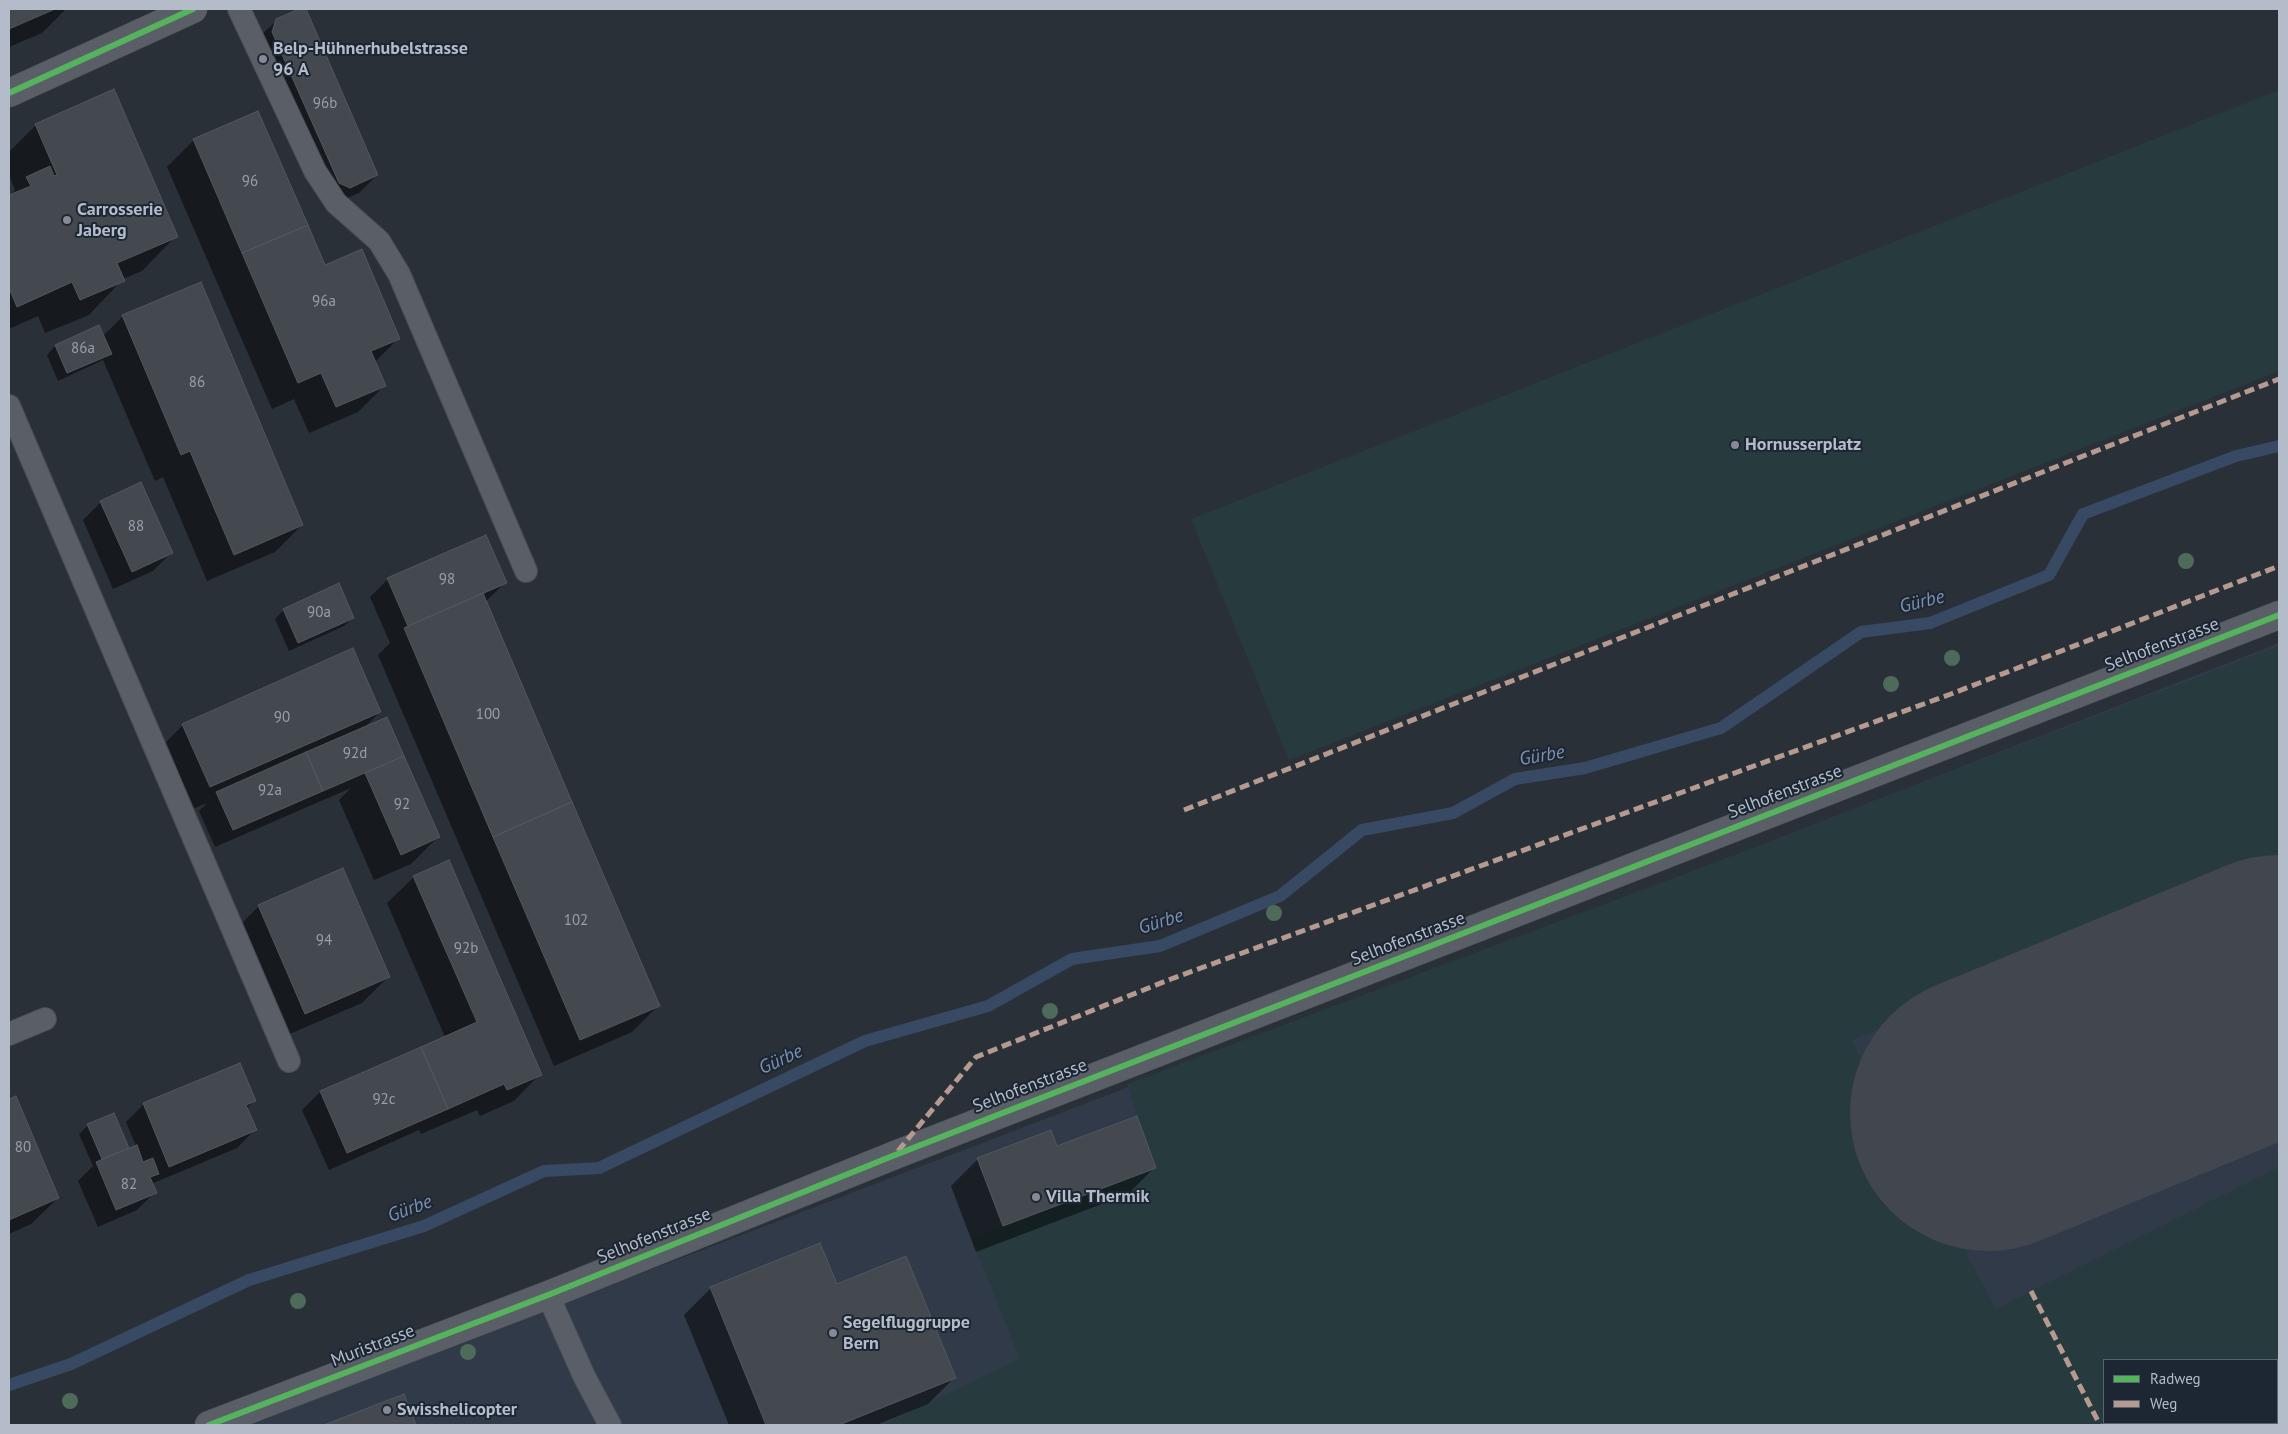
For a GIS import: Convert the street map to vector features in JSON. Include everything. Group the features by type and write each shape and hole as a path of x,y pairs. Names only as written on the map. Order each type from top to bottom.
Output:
{"street":[{"path":"9,93 193,9"},
{"name":"Selhofenstrasse","path":"548,1294 932,1141 2279,615"},
{"name":"Muristrasse","path":"209,1425 548,1294"}],"lane":[{"path":"240,9 315,171 336,203 379,241 399,274 526,571"},
{"path":"9,406 289,1060"},
{"path":"9,1034 45,1019"},
{"path":"548,1294 584,1376 610,1425"}],"shaded area":[{"path":"2279,643 2279,1425 245,1425 1761,845"}],"green space":[{"name":"Hornusserplatz","path":"2279,90 2279,371 1289,760 1191,519"},
{"path":"2279,646 2279,873 1851,1040 1996,1309 2279,1167 2279,1425 882,1425 1020,1359 972,1239 1156,1168 1127,1084 1761,845"}],"building":[{"path":"9,9 55,9 9,29"},
{"path":"299,9 306,9 378,175 350,188 339,183 272,32 276,19"},
{"path":"114,89 178,237 117,263 125,281 80,300 72,282 17,307 9,288 9,195 31,186 26,177 50,166 54,176 57,175 35,124"},
{"path":"258,111 308,225 242,253 193,139"},
{"path":"308,225 325,265 362,249 400,339 371,351 386,386 336,407 321,373 298,383 242,253"},
{"path":"201,282 303,525 234,555 190,451 181,455 122,315"},
{"path":"99,325 112,354 67,373 55,345"},
{"path":"141,482 173,553 132,572 100,501"},
{"path":"486,535 507,583 408,626 387,578"},
{"path":"339,583 354,618 298,643 283,609"},
{"path":"483,593 572,802 493,837 404,628"},
{"path":"353,648 381,712 210,787 182,724"},
{"path":"387,717 404,756 323,791 306,752"},
{"path":"306,752 323,791 233,830 216,792"},
{"path":"404,756 440,837 401,855 365,773"},
{"path":"572,802 660,1006 580,1040 493,837"},
{"path":"449,860 542,1075 507,1090 504,1084 448,1109 421,1047 477,1022 413,876"},
{"path":"343,868 390,977 305,1014 258,905"},
{"path":"421,1047 448,1109 347,1153 320,1091"},
{"path":"240,1063 256,1101 246,1105 257,1130 169,1167 143,1103"},
{"path":"16,1096 59,1198 9,1220 9,1099"},
{"path":"114,1113 129,1148 102,1159 87,1124"},
{"name":"Villa Thermik","path":"1137,1116 1156,1168 1003,1226 977,1158 1051,1130 1057,1146"},
{"path":"137,1145 143,1162 153,1158 159,1174 150,1177 157,1193 116,1210 96,1162"},
{"name":"Segelfluggruppe Bern","path":"820,1243 837,1284 906,1256 956,1378 839,1425 766,1425 710,1287"},
{"name":"Swisshelicopter","path":"404,1394 416,1425 324,1425"}],"waterway":[{"name":"Gürbe","path":"9,1385 71,1364 249,1280 424,1226 544,1171 599,1168 865,1041 988,1006 1072,959 1160,946 1280,896 1362,830 1453,813 1515,779 1585,768 1721,728 1861,632 1930,623 2049,575 2083,514 2236,456 2279,446"}],"runway":[{"path":"1988,1113 2279,993"}],"marked path":[{"path":"1184,810 2279,379"},
{"path":"898,1151 976,1057 1171,979 1951,694 2279,566"},
{"path":"2031,1291 2100,1425"}],"cycle path":[{"path":"9,93 193,9"},
{"path":"209,1425 548,1295 895,1155 2279,615"}],"place":[{"name":"Belp-Hühnerhubelstrasse 96 A","path":"263,59"},
{"name":"Carrosserie Jaberg","path":"67,220"},
{"name":"Hornusserplatz","path":"1735,445"},
{"name":"Villa Thermik","path":"1036,1197"},
{"name":"Segelfluggruppe Bern","path":"833,1333"},
{"name":"Swisshelicopter","path":"387,1410"}]}
